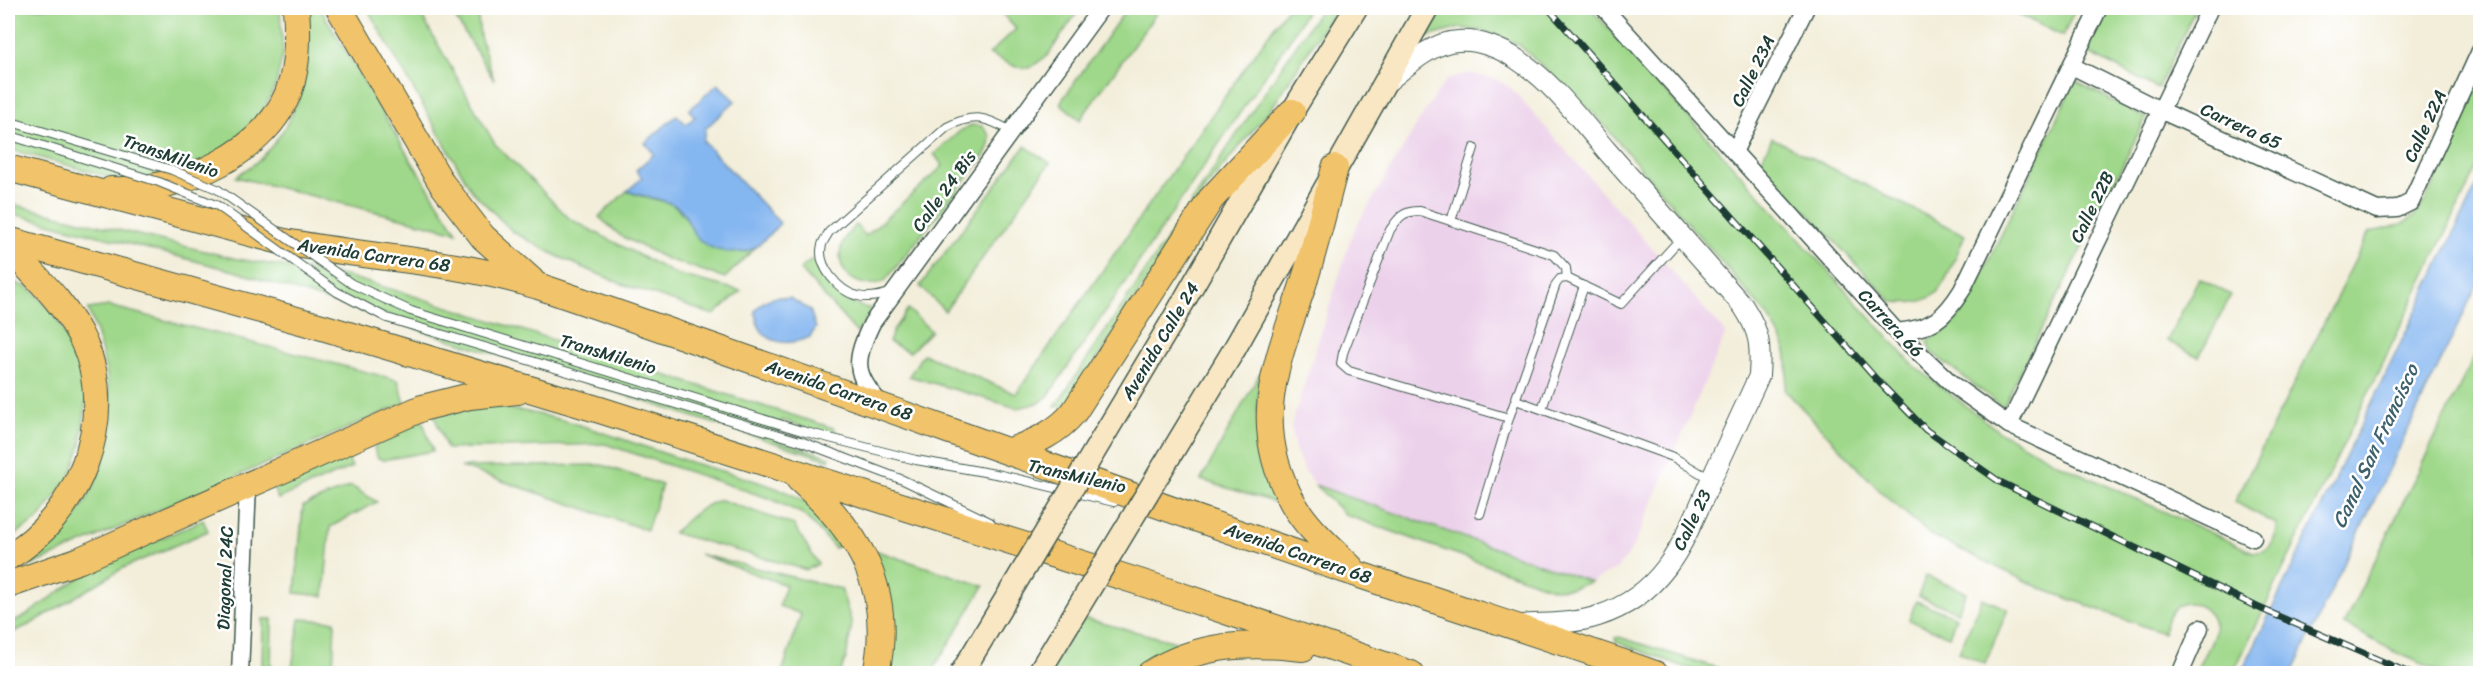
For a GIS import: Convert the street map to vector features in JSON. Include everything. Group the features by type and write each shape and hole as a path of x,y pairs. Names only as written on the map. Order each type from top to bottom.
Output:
{"main road":[{"path":"75,187 114,190 162,185 203,171 242,150 270,122 292,83 297,52 296,8"},
{"path":"339,8 442,184 461,212 483,237 538,286"},
{"name":"Avenida Calle 24","path":"961,674 1173,320 1292,112 1356,8"},
{"path":"1038,674 1235,348 1427,8"},
{"path":"1010,451 1052,432 1064,424 1074,412 1211,199 1292,112"},
{"path":"1335,168 1274,375 1268,421 1272,449 1280,476 1294,504 1322,539 1358,574"},
{"name":"Avenida Carrera 68","path":"14,170 280,242 447,264 502,275 538,286 882,405 1234,531 1655,674"},
{"path":"8,240 322,327 533,390 1213,607 1411,674"},
{"path":"8,247 70,317 84,341 92,363 95,395 91,445 75,487 45,527 8,557"},
{"path":"8,585 80,560 422,408 470,396 533,390"},
{"path":"789,471 825,501 843,522 868,566 876,587 881,618 882,650 876,674"},
{"path":"8,603 80,560"},
{"path":"1150,674 1189,654 1226,646 1278,645 1347,652"}],"street":[{"name":"Calle 24 Bis","path":"882,405 867,389 859,375 859,361 872,323 1101,8"},
{"name":"Carrera 66","path":"1604,8 1898,332 1953,385 2009,425 2253,538"},
{"name":"Calle 23A","path":"1734,152 1806,8"},
{"path":"1898,332 1914,330 1930,324 1950,309 1962,290 2098,8"},
{"name":"Calle 22B","path":"2009,425 2210,8"},
{"path":"1383,85 1429,51 1443,44 1458,41 1492,47 1518,59 1539,75 1569,107 1682,237"},
{"name":"Calle 22A","path":"2397,209 2411,202 2481,51"},
{"name":"Carrera 65","path":"2072,66 2160,110 2377,210 2397,209"},
{"name":"Calle 23","path":"1515,625 1560,623 1598,616 1626,604 1647,589 1663,573 1684,543 1759,376 1761,347 1755,324 1743,306 1682,237"},
{"name":"Diagonal 24C","path":"240,674 248,485"},
{"path":"2180,674 2200,628"}],"lane":[{"path":"896,291 869,298 857,296 835,282 821,255 822,244 829,232 947,127 972,117 996,123 1011,131"},
{"name":"TransMilenio","path":"8,121 155,165 218,189 352,284 411,311 802,431 916,460 1001,475 1123,504"},
{"name":"TransMilenio","path":"8,135 159,182 209,201 234,216 337,292 387,318 800,441 903,480 1001,526"},
{"path":"1451,221 1474,147"},
{"path":"1509,418 1348,371 1341,364 1343,352 1390,230 1400,215 1408,211 1420,211 1554,255 1566,268 1567,278"},
{"path":"1480,514 1509,418 1556,284 1560,279 1567,278 1621,304 1682,237"},
{"path":"1542,410 1584,286"},
{"path":"1516,400 1672,457 1712,480"},
{"name":"TransMilenio","path":"1134,507 1234,531"},
{"path":"1011,530 1213,607"}],"shaded area":[{"path":"1469,73 1495,79 1511,88 1726,333 1628,556 1617,568 1591,582 1315,485 1304,470 1295,449 1291,426 1353,232 1446,80"}],"green space":[{"path":"8,8 280,8 283,54 276,84 261,115 243,135 215,157 152,179 113,178 8,149"},
{"path":"305,8 320,8 412,162 457,232 236,177 259,160 276,141 296,106 306,68 308,49"},
{"path":"367,8 417,8 495,144 570,219 675,274 741,291 714,315 619,283 557,256 513,232 472,191"},
{"path":"449,8 477,8 480,36 494,80"},
{"path":"997,8 1080,8 1048,55 1030,68 1016,67 989,54 1016,29"},
{"path":"1127,8 1160,8 1080,120 1060,103"},
{"path":"1287,8 1308,8 1292,36 1048,396 1039,403 1017,408 909,376 923,354 1016,394"},
{"path":"1321,8 1336,8 1273,106 1206,187 1068,405 1055,407"},
{"path":"1444,8 1590,8 1914,366 2000,432 2055,462 2253,552 2269,548 2274,540 2276,524 2235,502 2369,232 2403,223 2421,208 2449,152 2480,79 2480,162 2233,673 2195,673 2214,635 2214,625 2204,608 2185,603 2176,607 2168,617 2163,633 2042,589 1931,535 1880,491 1785,390 1788,367 1786,350 1766,314 1595,115 1518,44 1487,32 1460,28 1427,37"},
{"path":"2005,8 2076,8 2063,36"},
{"path":"2109,8 2196,8 2158,89 2087,52"},
{"path":"2075,81 2146,118 2003,407 1931,352 1927,341 1951,326 1966,308"},
{"path":"971,125 982,126 990,136 989,146 983,158 885,281 872,284 860,283 851,278 844,270 840,260 841,249 846,237 856,225 866,236 943,166 934,154 960,131"},
{"path":"1772,138 1965,235 1947,276 1934,295 1908,303 1892,302 1760,163"},
{"path":"1025,146 1050,163 945,311 920,286"},
{"path":"627,191 674,205 687,220 694,233 742,252 756,247 725,278 667,259 621,236 599,217"},
{"path":"12,204 237,259 345,276 833,428 838,438 782,420 777,440 830,457 829,460 234,271 10,213"},
{"path":"813,259 830,285 844,298 862,307 873,309 857,333 800,269"},
{"path":"2199,278 2231,295 2199,357 2167,341"},
{"path":"8,280 29,288 54,313 70,345 87,391 81,445 70,476 39,519 8,539"},
{"path":"109,306 398,380 405,403 30,566 82,507 95,483 103,459 110,410 108,385 104,360 88,309"},
{"path":"908,309 931,331 910,352 889,342 894,329"},
{"path":"2480,345 2480,673 2444,673 2395,652 2344,624"},
{"path":"1260,373 1257,409 1260,440 1267,470 1280,504 1201,480"},
{"path":"480,406 534,413 561,420 769,486 810,505 844,542 835,548 803,514 771,499 605,444 447,449 434,415"},
{"path":"422,419 433,451 383,460 378,458 374,449 378,440"},
{"path":"346,453 352,467 278,499 272,485"},
{"path":"602,465 662,485 647,530 461,467"},
{"path":"1315,485 1591,582 1572,588 1554,589 1346,515"},
{"path":"351,486 377,502 330,527 324,596 295,593 303,506"},
{"path":"721,500 794,525 818,564 807,570 673,533 701,509"},
{"path":"203,520 208,531 123,568 31,624 8,634 8,624 25,616 93,568"},
{"path":"871,549 984,586 931,673 883,673"},
{"path":"699,554 841,589 852,624 846,658 840,673 782,673 801,614 779,606 786,585"},
{"path":"1926,576 1966,592 1958,612 1918,596"},
{"path":"1982,598 2008,609 1985,664 1959,652"},
{"path":"1916,601 1956,617 1949,636 1909,620"},
{"path":"1082,618 1184,644 1164,653 1133,673 1049,674"},
{"path":"263,619 272,619 271,673 262,673"},
{"path":"300,619 335,621 333,669 321,673 291,673"},
{"path":"1619,637 1733,673 1701,673 1616,642 1615,638"}],"water":[{"path":"718,84 735,101 706,128 703,141 780,223 757,246 741,252 723,251 706,244 694,233 682,211 672,204 627,191 642,178 636,170 654,154 645,143 677,115 686,124 695,117 689,110"},
{"name":"Canal San Francisco","path":"2480,179 2480,279 2292,673 2241,673"},
{"path":"780,297 790,298 810,310 816,328 810,337 782,342 767,336 761,330 755,311 766,301"}],"railway":[{"path":"1548,8 1876,379 1926,430 2000,482 2257,607 2411,674"}]}
